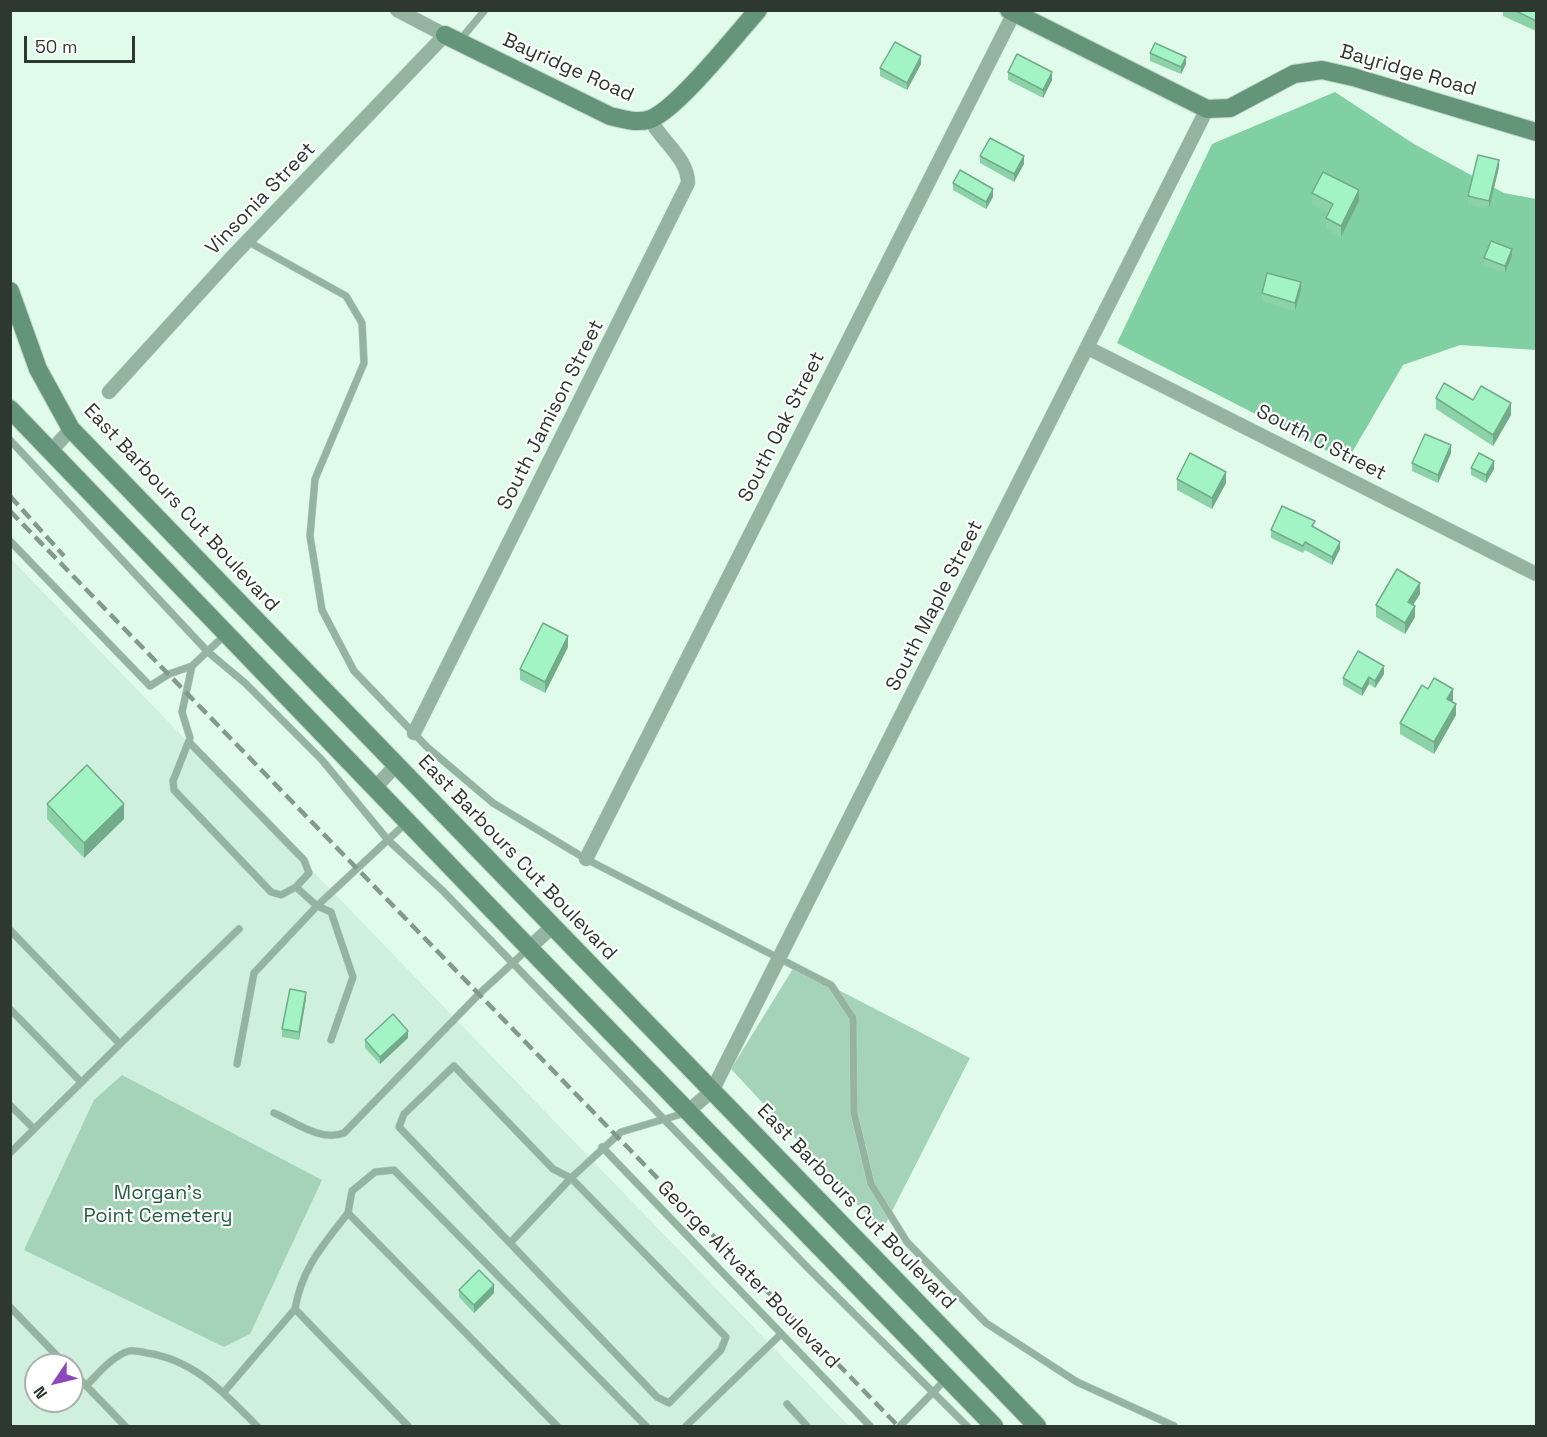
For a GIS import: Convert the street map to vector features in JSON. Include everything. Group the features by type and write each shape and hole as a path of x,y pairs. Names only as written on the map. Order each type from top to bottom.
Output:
{"street":[{"name":"Bayridge Road","path":"397,10 610,116 630,121 650,119 671,106 758,10"},
{"path":"1011,12 1207,109"},
{"name":"South Oak Street","path":"586,859 1011,12"},
{"name":"Vinsonia Street","path":"109,392 247,241 452,39"},
{"name":"Bayridge Road","path":"1207,109 1230,108 1294,74 1322,70 1353,76 1536,132"},
{"name":"South Maple Street","path":"687,1112 712,1091 1207,109"},
{"name":"South Jamison Street","path":"414,733 688,183 688,172 684,164 658,135 650,119"},
{"name":"East Barbours Cut Boulevard","path":"10,291 38,369 71,429 1037,1426"},
{"name":"South C Street","path":"1088,348 1536,574"},
{"path":"10,409 687,1112 994,1426"},
{"path":"51,451 71,429"},
{"path":"226,634 248,613"},
{"path":"375,788 396,765"},
{"path":"529,948 552,927"},
{"path":"850,1279 872,1257"},
{"path":"947,1378 969,1356"}],"lane":[{"path":"452,39 486,10"},
{"path":"247,241 346,297 362,323 364,363 315,479 310,536 322,610 354,671 427,747 493,803 586,859 831,985 853,1018 854,1113 871,1184 907,1242 986,1323 1077,1382 1174,1426"},
{"path":"10,440 208,652 245,683 322,760 388,840 443,891 663,1119 967,1426"},
{"path":"10,542 150,686 169,674 192,666 226,634"},
{"path":"189,742 304,860 309,873 296,887 281,895 271,892 174,790 173,781 190,738 182,712 192,666"},
{"path":"237,1064 254,973 317,906 407,821"},
{"path":"296,887 317,906 331,912 353,976 331,1040"},
{"path":"10,1152 239,929"},
{"path":"10,930 120,1044"},
{"path":"274,1113 325,1136 344,1133 529,948"},
{"path":"10,1009 81,1082"},
{"path":"454,1066 553,1169 571,1178 726,1337 721,1350 669,1403 657,1397 399,1127 404,1114 454,1066"},
{"path":"10,1105 34,1129"},
{"path":"510,1243 602,1147 621,1132 687,1112"},
{"name":"George Altvater Boulevard","path":"602,1147 870,1426"},
{"path":"224,1392 295,1309 299,1285 317,1251 348,1213 352,1191 375,1172 394,1170 646,1426"},
{"path":"348,1213 557,1426"},
{"path":"10,1307 54,1353"},
{"path":"295,1309 408,1426"},
{"path":"686,1426 782,1334"},
{"path":"125,1426 86,1386 114,1359 130,1350 156,1354 190,1368 224,1392 256,1426"},
{"path":"900,1426 947,1378"},
{"path":"787,1404 807,1426"}],"shaded area":[{"path":"11,559 849,1426 11,1426"}],"green space":[{"path":"1335,92 1414,144 1504,193 1536,199 1536,350 1460,345 1403,365 1347,461 1117,343 1212,144"},
{"path":"794,967 970,1058 882,1231 731,1069"},
{"name":"Morgan's Point Cemetery","path":"122,1075 322,1180 250,1334 224,1347 24,1250 94,1100"}],"building":[{"path":"1514,10 1536,10 1536,21"},
{"path":"895,42 921,56 907,83 880,68"},
{"path":"1155,43 1186,57 1181,67 1150,53"},
{"path":"1017,54 1052,72 1043,90 1008,72"},
{"path":"990,138 1024,156 1014,174 980,156"},
{"path":"1478,155 1499,160 1489,201 1468,196"},
{"path":"960,170 993,189 986,202 953,183"},
{"path":"1323,172 1359,190 1341,226 1326,218 1333,204 1312,193"},
{"path":"1491,241 1512,249 1505,266 1484,258"},
{"path":"1267,273 1301,282 1295,303 1262,293"},
{"path":"1444,383 1473,400 1481,386 1511,403 1493,435 1436,398"},
{"path":"1425,434 1451,445 1438,475 1412,463"},
{"path":"1190,453 1226,472 1212,498 1177,479"},
{"path":"1479,453 1494,461 1486,475 1471,468"},
{"path":"1282,506 1315,521 1312,526 1340,542 1332,557 1305,542 1303,546 1271,530"},
{"path":"1397,569 1420,583 1408,602 1415,606 1405,623 1376,605"},
{"path":"543,623 568,636 545,682 520,669"},
{"path":"1358,651 1384,666 1375,681 1369,677 1362,689 1343,678"},
{"path":"1434,678 1453,689 1447,699 1456,704 1434,742 1400,723 1422,685 1428,689"},
{"path":"87,765 124,804 84,843 47,804"},
{"path":"290,989 306,992 299,1032 282,1029"},
{"path":"393,1014 408,1031 380,1057 365,1040"},
{"path":"479,1270 494,1285 474,1305 459,1290"}],"railway":[{"path":"10,496 64,556"},
{"path":"10,511 898,1426"}]}
